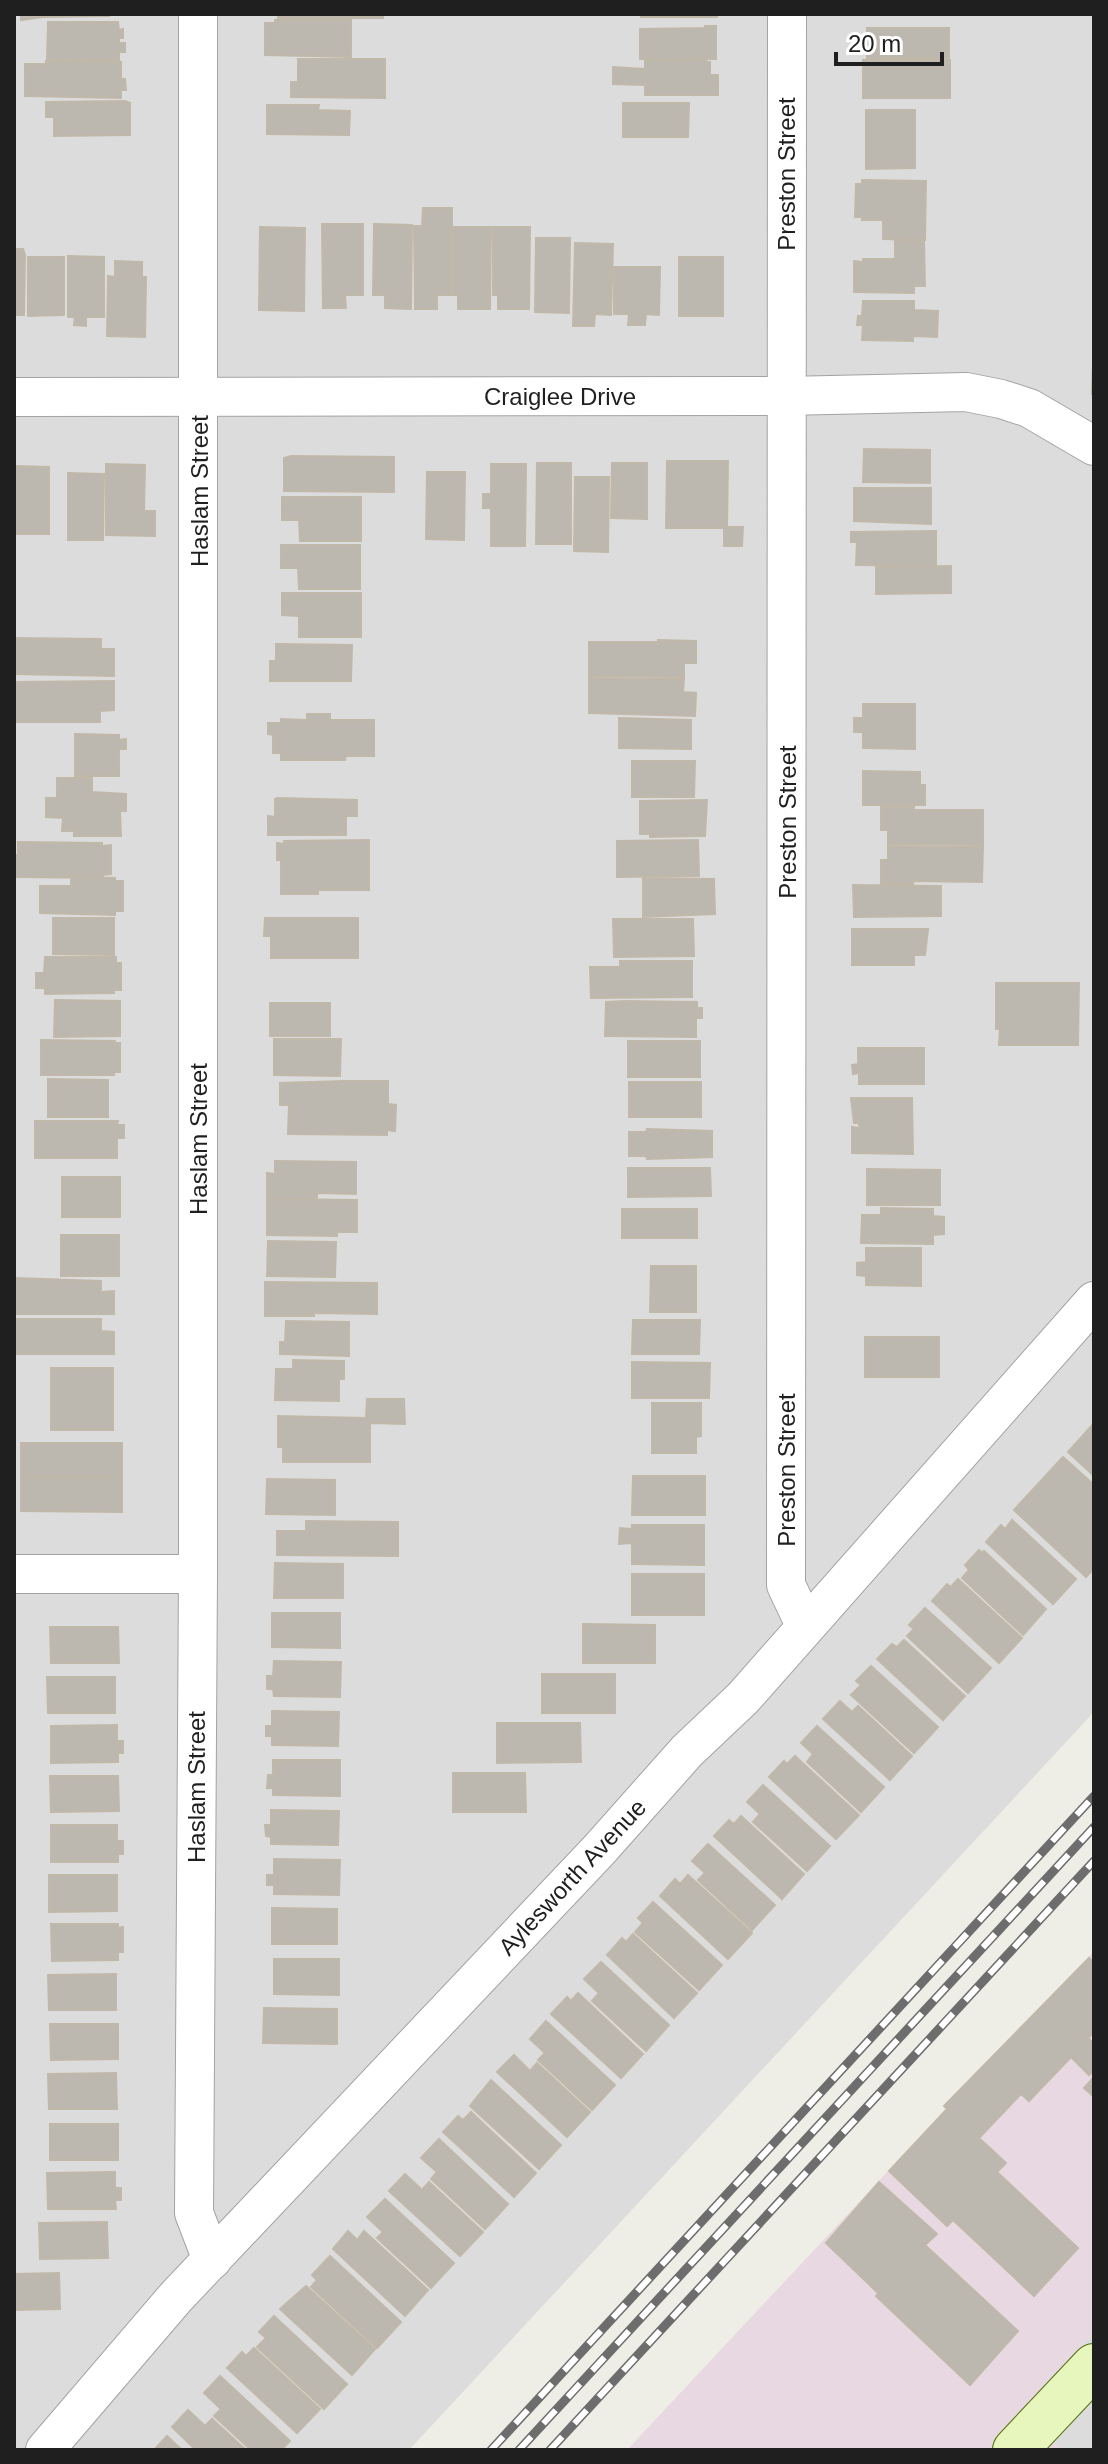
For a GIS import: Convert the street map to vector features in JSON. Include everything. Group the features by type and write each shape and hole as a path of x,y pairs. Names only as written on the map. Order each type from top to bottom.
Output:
{"street":[{"name":"Haslam Street","path":"198,14 198,1574 194,2213 212,2260"},
{"name":"Preston Street","path":"787,14 786,1585 805,1625"},
{"name":"Craiglee Drive","path":"14,397 785,396 966,392 1029,408 1094,446"},
{"name":"Aylesworth Avenue","path":"45,2450 167,2307 599,1850 687,1751 743,1698 1094,1301"},
{"path":"14,1574 198,1574"},
{"path":"1015,2450 1094,2366"}],"shaded area":[{"path":"14,14 1094,14 1094,1712 409,2450 14,2450"},
{"path":"1094,1951 1094,2333 1031,2400 1060,2450 627,2450"},
{"path":"1094,2333 1094,2450 1060,2450 1031,2400"}],"building":[{"path":"21,14 109,14 109,16 21,20"},
{"path":"278,14 383,14 383,18 278,18"},
{"path":"641,14 717,14 717,17 641,17"},
{"path":"275,20 351,20 351,57 265,55 265,23 275,23"},
{"path":"48,22 118,22 119,30 123,29 123,38 119,38 119,43 125,43 125,52 119,52 119,60 47,60"},
{"path":"716,26 716,59 640,59 640,29"},
{"path":"867,28 949,28 949,58 867,58"},
{"path":"298,59 385,59 385,98 291,97 291,82 298,82"},
{"path":"707,59 710,75 718,75 718,95 645,95 645,85 613,84 613,67 645,69 645,60"},
{"path":"863,60 950,60 950,98 863,98"},
{"path":"46,61 121,62 121,79 125,79 126,90 121,90 121,98 25,96 25,64 46,64"},
{"path":"46,102 130,103 130,135 54,136 54,117 46,117"},
{"path":"623,103 689,103 688,137 623,137"},
{"path":"267,105 319,105 318,110 350,111 349,135 267,134"},
{"path":"866,110 915,110 915,168 866,169"},
{"path":"862,180 926,181 925,240 883,239 883,220 855,217 856,184 862,184"},
{"path":"423,208 452,208 452,295 437,295 437,309 415,309 414,226 422,226"},
{"path":"322,224 363,224 363,295 345,295 346,308 323,308"},
{"path":"374,224 412,225 411,309 385,308 385,295 373,295"},
{"path":"260,227 305,228 304,311 259,310"},
{"path":"454,227 491,227 490,309 458,309 458,295 453,295"},
{"path":"493,227 530,227 529,309 498,309 498,295 493,295"},
{"path":"536,238 570,238 569,313 535,312"},
{"path":"895,240 924,241 925,286 914,286 914,293 854,292 854,261 895,259"},
{"path":"575,243 613,244 611,315 595,314 594,326 573,326"},
{"path":"14,249 23,249 25,255 24,315 14,315"},
{"path":"68,256 104,257 104,317 86,317 86,326 74,325 75,317 68,317"},
{"path":"28,257 64,257 64,315 28,316"},
{"path":"679,257 723,257 723,316 679,316"},
{"path":"115,261 142,262 142,277 146,277 145,337 107,336 108,276 115,277"},
{"path":"614,267 660,267 659,315 646,314 645,325 628,325 629,314 614,314"},
{"path":"863,301 914,301 914,310 938,311 937,337 913,336 913,341 862,340 863,325 857,325 858,316 862,316"},
{"path":"1094,335 1094,394 1092,394"},
{"path":"864,449 930,450 930,483 863,482"},
{"path":"394,457 394,492 284,491 284,458"},
{"path":"667,461 728,461 727,527 743,527 742,546 724,546 724,528 666,528"},
{"path":"537,463 571,463 571,544 536,544"},
{"path":"612,463 647,463 647,519 611,518"},
{"path":"106,464 145,465 144,511 155,511 155,536 106,535"},
{"path":"491,464 526,464 525,546 491,546 491,508 483,508 483,494 491,494"},
{"path":"14,466 49,467 49,534 14,534"},
{"path":"427,472 465,472 464,540 426,539"},
{"path":"68,473 104,474 103,540 68,540"},
{"path":"575,477 609,477 608,552 574,551"},
{"path":"854,488 931,488 931,524 854,521"},
{"path":"282,497 361,497 361,541 300,541 299,520 282,520"},
{"path":"936,531 936,566 856,565 857,542 851,542 851,532"},
{"path":"281,545 360,545 360,589 299,589 298,568 281,568"},
{"path":"951,566 951,593 876,594 876,567"},
{"path":"282,593 361,593 361,637 299,637 299,616 282,615"},
{"path":"14,638 101,639 101,649 114,649 114,676 14,674"},
{"path":"696,641 696,663 684,663 684,677 589,676 589,642"},
{"path":"276,644 352,645 351,681 270,681 270,661 276,661"},
{"path":"589,678 684,679 683,692 696,693 695,716 589,713"},
{"path":"114,681 114,710 100,711 100,722 14,722 14,682"},
{"path":"863,704 915,704 915,749 863,748 863,732 854,732 854,718 863,718"},
{"path":"307,714 330,714 330,720 374,720 374,756 346,756 345,760 281,760 281,753 273,753 273,735 268,734 268,723 281,723 281,719 307,720"},
{"path":"619,718 691,720 691,749 619,748"},
{"path":"75,734 119,735 119,740 126,739 126,749 119,749 119,776 75,776"},
{"path":"632,761 695,761 694,797 632,797"},
{"path":"863,771 920,772 920,785 925,785 925,805 863,805"},
{"path":"57,778 92,778 92,792 126,794 126,811 120,811 121,836 74,836 74,831 62,831 63,818 46,817 46,798 57,798"},
{"path":"277,798 357,800 357,816 346,816 346,835 268,835 268,816 275,817"},
{"path":"707,800 705,836 650,837 650,834 640,834 640,801"},
{"path":"881,807 983,810 983,845 888,844 888,830 881,830"},
{"path":"369,840 369,890 281,894 281,860 277,860 277,843"},
{"path":"698,840 699,876 617,877 617,841"},
{"path":"18,842 111,845 111,874 103,875 103,878 17,877 14,875 14,855 18,855"},
{"path":"888,846 983,847 982,882 881,884 881,860 888,860"},
{"path":"71,877 123,881 123,911 115,911 115,915 40,913 40,886 71,886"},
{"path":"643,878 714,879 715,914 643,917"},
{"path":"853,885 941,886 941,916 854,917"},
{"path":"53,918 114,918 114,955 53,954"},
{"path":"265,918 358,918 358,958 271,958 271,936 264,936"},
{"path":"613,919 693,919 694,956 614,957"},
{"path":"852,929 928,929 925,955 914,955 914,965 852,965"},
{"path":"45,957 116,957 116,963 121,963 121,990 114,990 114,993 45,994 45,988 36,988 36,973 44,973"},
{"path":"620,961 692,961 692,997 591,998 590,967 620,967"},
{"path":"996,983 1079,983 1078,1045 999,1045"},
{"path":"55,1000 120,1001 120,1036 54,1037"},
{"path":"606,1002 697,1002 697,1008 702,1008 702,1018 696,1018 696,1037 605,1036"},
{"path":"270,1003 330,1003 330,1036 270,1036"},
{"path":"274,1039 341,1039 340,1076 274,1075"},
{"path":"41,1040 120,1043 120,1072 114,1072 114,1075 41,1075"},
{"path":"628,1041 700,1041 700,1077 628,1077"},
{"path":"858,1048 924,1048 924,1084 859,1084 859,1073 853,1074 852,1065 858,1064"},
{"path":"48,1079 108,1080 108,1117 48,1117"},
{"path":"388,1081 388,1104 396,1105 395,1131 387,1130 387,1135 288,1134 289,1105 280,1105 280,1083"},
{"path":"629,1082 701,1082 701,1117 629,1117"},
{"path":"851,1098 912,1098 913,1154 852,1153 852,1127 859,1128 859,1123 854,1123"},
{"path":"35,1121 118,1121 117,1125 124,1125 124,1138 117,1138 117,1158 35,1158"},
{"path":"647,1129 712,1131 712,1157 647,1159 646,1156 629,1156 629,1132 646,1132"},
{"path":"275,1161 356,1162 356,1194 317,1193 317,1199 267,1199 267,1173 275,1174"},
{"path":"628,1168 710,1168 711,1196 628,1197"},
{"path":"867,1169 940,1170 940,1205 867,1205"},
{"path":"62,1177 120,1177 120,1217 62,1217"},
{"path":"267,1199 357,1200 357,1232 337,1232 337,1236 267,1235"},
{"path":"881,1208 933,1209 933,1216 944,1217 944,1234 933,1235 933,1244 861,1243 862,1215 881,1215"},
{"path":"622,1209 697,1209 697,1238 622,1238"},
{"path":"61,1235 119,1235 119,1276 61,1276"},
{"path":"268,1241 336,1242 335,1277 267,1276"},
{"path":"866,1248 921,1248 921,1286 866,1285 866,1276 857,1275 857,1263 866,1262"},
{"path":"651,1266 696,1266 696,1312 650,1312"},
{"path":"14,1278 101,1281 101,1292 114,1291 114,1314 14,1314"},
{"path":"265,1282 377,1283 377,1314 265,1316"},
{"path":"14,1319 101,1319 101,1331 114,1332 114,1354 14,1354"},
{"path":"633,1320 700,1320 699,1354 632,1354"},
{"path":"286,1321 349,1322 349,1356 280,1354 280,1342 285,1342"},
{"path":"865,1337 939,1337 939,1377 865,1377"},
{"path":"293,1360 344,1361 344,1379 339,1379 339,1401 275,1400 276,1369 293,1369"},
{"path":"632,1362 710,1363 709,1398 632,1398"},
{"path":"51,1368 113,1368 113,1430 51,1430"},
{"path":"367,1399 404,1399 405,1424 370,1423 370,1462 283,1462 283,1447 278,1447 278,1416 366,1418"},
{"path":"652,1403 701,1403 701,1436 696,1437 696,1453 652,1453"},
{"path":"1094,1423 1094,1476 1068,1452"},
{"path":"21,1443 122,1443 122,1477 21,1477"},
{"path":"1063,1457 1094,1485 1094,1568 1086,1577 1014,1510"},
{"path":"633,1476 705,1476 705,1515 632,1515"},
{"path":"21,1477 122,1477 122,1512 21,1511"},
{"path":"267,1479 335,1480 335,1515 266,1514"},
{"path":"1012,1520 1076,1579 1053,1604 986,1542 1001,1525 1005,1529"},
{"path":"306,1521 398,1522 398,1556 277,1555 277,1531 306,1531"},
{"path":"632,1525 704,1525 704,1565 632,1564 632,1543 619,1544 620,1528 632,1529"},
{"path":"979,1550 984,1551 1046,1609 1023,1635 962,1578 969,1570 965,1565"},
{"path":"275,1563 343,1564 343,1598 274,1598"},
{"path":"632,1574 704,1574 704,1615 632,1615"},
{"path":"958,1579 1022,1638 999,1663 932,1601 947,1584 951,1587"},
{"path":"925,1608 991,1668 968,1693 907,1636 914,1629 909,1625"},
{"path":"272,1613 340,1613 340,1648 272,1647"},
{"path":"583,1624 655,1625 655,1663 583,1663"},
{"path":"50,1627 118,1627 119,1663 51,1663"},
{"path":"904,1640 965,1696 943,1720 877,1659 892,1644 897,1647"},
{"path":"274,1661 341,1662 340,1697 274,1696 273,1689 267,1689 267,1676 273,1676"},
{"path":"871,1666 938,1727 914,1753 851,1695 861,1685 856,1681"},
{"path":"542,1674 615,1674 615,1713 542,1713"},
{"path":"47,1677 115,1677 115,1713 48,1713"},
{"path":"840,1701 852,1712 858,1706 912,1756 890,1780 823,1719"},
{"path":"272,1711 339,1712 338,1746 272,1745 272,1736 266,1736 266,1726 272,1726"},
{"path":"497,1723 580,1723 581,1762 497,1763"},
{"path":"117,1725 117,1741 123,1741 123,1753 118,1753 118,1762 51,1763 51,1726"},
{"path":"817,1726 884,1787 861,1812 807,1762 813,1754 801,1743"},
{"path":"795,1756 859,1815 836,1839 769,1777 784,1761 787,1764"},
{"path":"273,1760 340,1760 340,1796 273,1795 273,1788 267,1788 268,1775 273,1775"},
{"path":"453,1773 525,1773 526,1812 453,1812"},
{"path":"50,1776 118,1776 119,1811 51,1812"},
{"path":"763,1785 830,1846 807,1871 753,1822 760,1814 747,1802"},
{"path":"271,1810 339,1811 338,1845 271,1844 265,1825 271,1825"},
{"path":"741,1816 804,1874 782,1899 714,1836 729,1820 734,1824"},
{"path":"51,1825 117,1825 117,1841 123,1841 123,1854 118,1854 118,1862 51,1862"},
{"path":"708,1844 775,1905 752,1930 698,1880 705,1873 692,1861"},
{"path":"274,1859 340,1860 339,1895 274,1894 274,1885 267,1885 267,1875 274,1875"},
{"path":"49,1875 117,1875 117,1911 49,1912"},
{"path":"688,1875 752,1933 728,1959 660,1896 675,1879 680,1884"},
{"path":"653,1902 722,1965 699,1990 635,1932 643,1923 638,1918"},
{"path":"272,1908 337,1909 337,1944 272,1944"},
{"path":"51,1924 118,1924 118,1928 123,1927 123,1952 118,1952 118,1960 52,1961"},
{"path":"633,1934 697,1993 674,2018 607,1955 622,1938 626,1942"},
{"path":"1089,1958 1094,1963 1094,2032 1088,2038 1094,2044 1094,2070 1089,2075 1071,2057 1029,2101 1021,2094 979,2138 1006,2163 997,2172 1078,2248 1034,2296 953,2220 947,2226 889,2171 947,2109 944,2106"},
{"path":"274,1959 339,1959 339,1995 274,1994"},
{"path":"601,1962 669,2025 646,2051 592,2001 599,1993 584,1979"},
{"path":"116,1974 116,2010 49,2010 48,1975"},
{"path":"578,1993 643,2054 621,2078 551,2014 567,1997 571,2001"},
{"path":"264,2008 337,2009 337,2044 263,2043"},
{"path":"546,2021 615,2085 592,2110 538,2060 545,2053 530,2039"},
{"path":"50,2024 118,2024 118,2059 51,2060"},
{"path":"514,2055 530,2071 537,2063 590,2112 567,2137 497,2072"},
{"path":"116,2073 117,2109 49,2109 48,2074"},
{"path":"1094,2077 1094,2097 1084,2088"},
{"path":"491,2080 561,2145 539,2169 470,2106"},
{"path":"471,2112 536,2173 514,2197 443,2132 458,2116 463,2120"},
{"path":"50,2124 118,2124 118,2160 50,2160"},
{"path":"439,2139 508,2204 485,2229 431,2179 437,2172 421,2158"},
{"path":"115,2172 115,2188 121,2188 121,2200 115,2200 116,2209 48,2209 47,2173"},
{"path":"405,2174 422,2190 429,2182 483,2232 460,2256 389,2191"},
{"path":"879,2182 937,2234 925,2245 1018,2331 970,2385 876,2296 878,2293 826,2243"},
{"path":"385,2199 454,2263 431,2288 377,2238 383,2232 367,2217"},
{"path":"107,2222 108,2258 40,2259 39,2223"},
{"path":"348,2231 357,2240 364,2231 428,2290 405,2316 333,2249"},
{"path":"330,2256 401,2322 377,2348 311,2287 317,2280 312,2275"},
{"path":"59,2273 60,2309 14,2310 14,2274"},
{"path":"306,2286 375,2349 352,2375 280,2309"},
{"path":"274,2316 347,2384 324,2409 257,2347 266,2338 259,2332"},
{"path":"254,2348 320,2409 297,2433 227,2368 242,2352 246,2356"},
{"path":"220,2376 290,2441 281,2450 251,2450 214,2416 221,2409 204,2393"},
{"path":"188,2410 205,2426 212,2419 246,2450 196,2450 172,2427"},
{"path":"167,2436 182,2450 154,2450"}],"railway":[{"path":"491,2450 1094,1796"},
{"path":"519,2450 1094,1827"},
{"path":"550,2450 1094,1861"}]}
